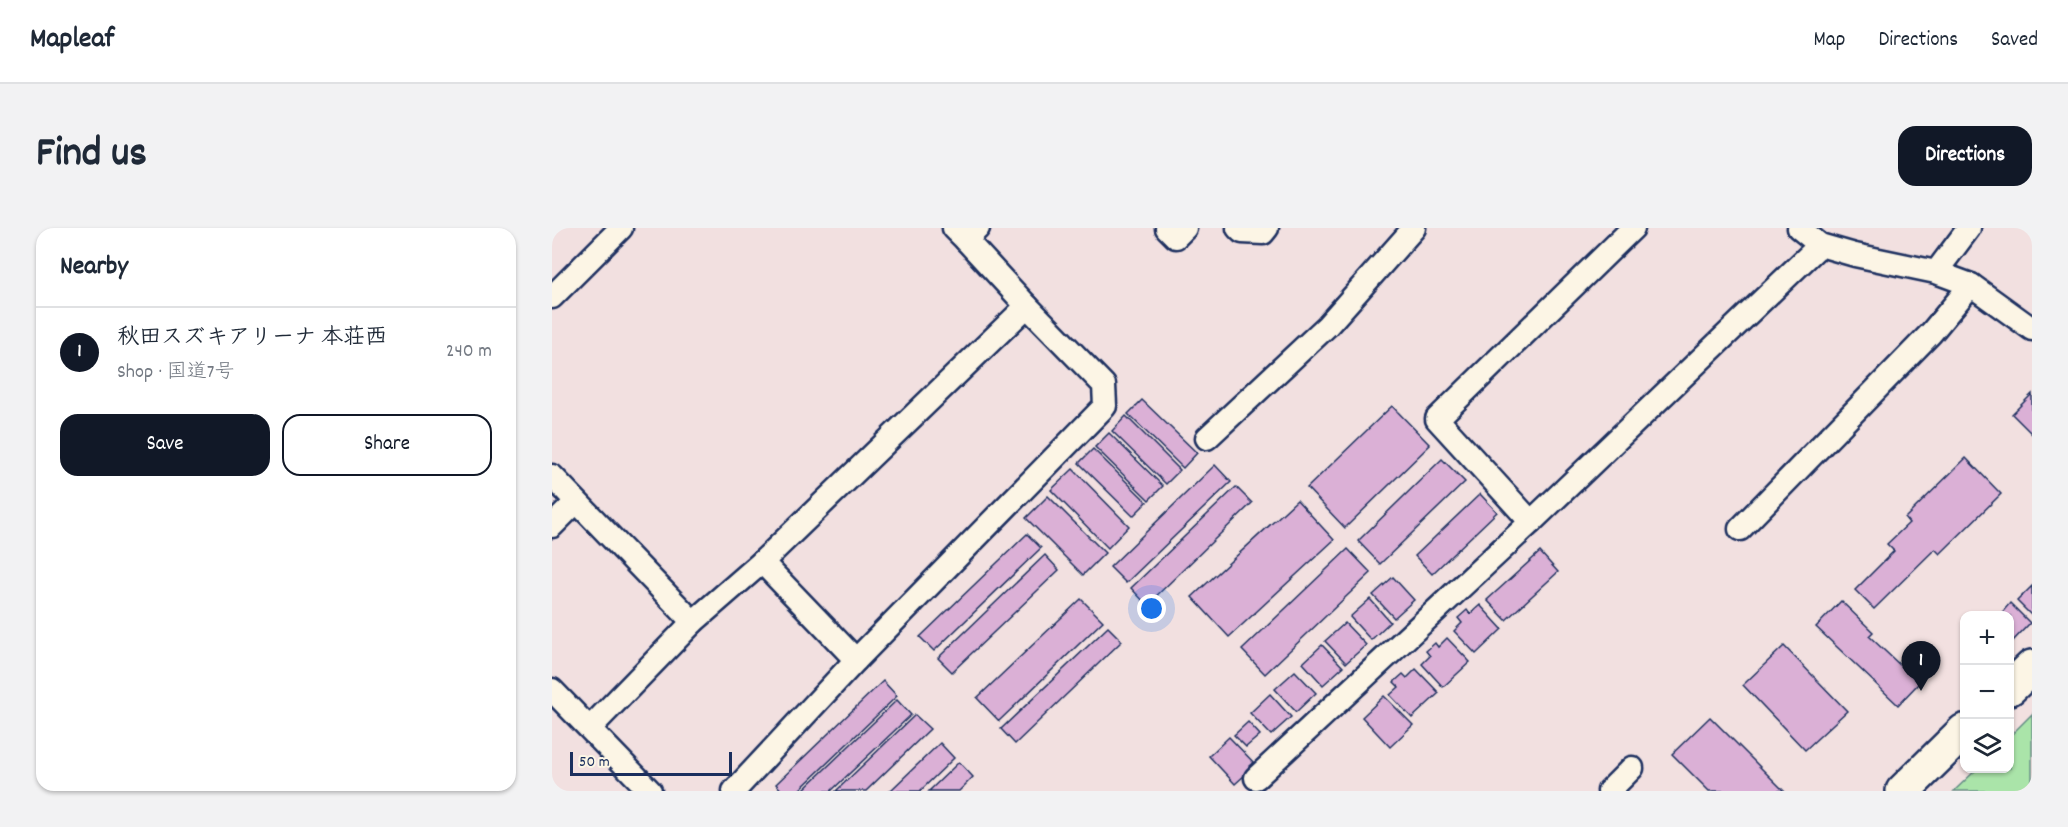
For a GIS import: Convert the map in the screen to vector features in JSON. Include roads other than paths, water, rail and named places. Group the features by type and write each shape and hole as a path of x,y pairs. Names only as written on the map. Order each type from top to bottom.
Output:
{"highway":[{"path":"2014,684 2032,667"},
{"path":"1903,791 1960,736"}],"street":[{"path":"552,297 621,228"},
{"path":"1167,228 1176,237 1185,228"},
{"path":"1238,228 1242,232 1263,233 1268,228"},
{"path":"1207,438 1327,326 1414,228"},
{"path":"1532,522 1437,419 1633,228"},
{"path":"1799,228 1820,244 1855,255 1936,272 1971,285 2032,329"},
{"path":"1936,272 1969,228"},
{"path":"734,791 856,660 1105,406 1104,385 1027,306 966,232"},
{"path":"1256,778 1532,522 1820,244"},
{"path":"1740,529 1931,333 1971,285"},
{"path":"590,728 693,622 762,562 1027,306"},
{"path":"552,476 693,622"},
{"path":"552,526 576,502"},
{"path":"762,562 856,660"},
{"path":"552,690 650,791"},
{"path":"1609,791 1632,768"}],"place":[{"name":"秋田スズキアリーナ 本荘西","path":"1921,691"}]}
